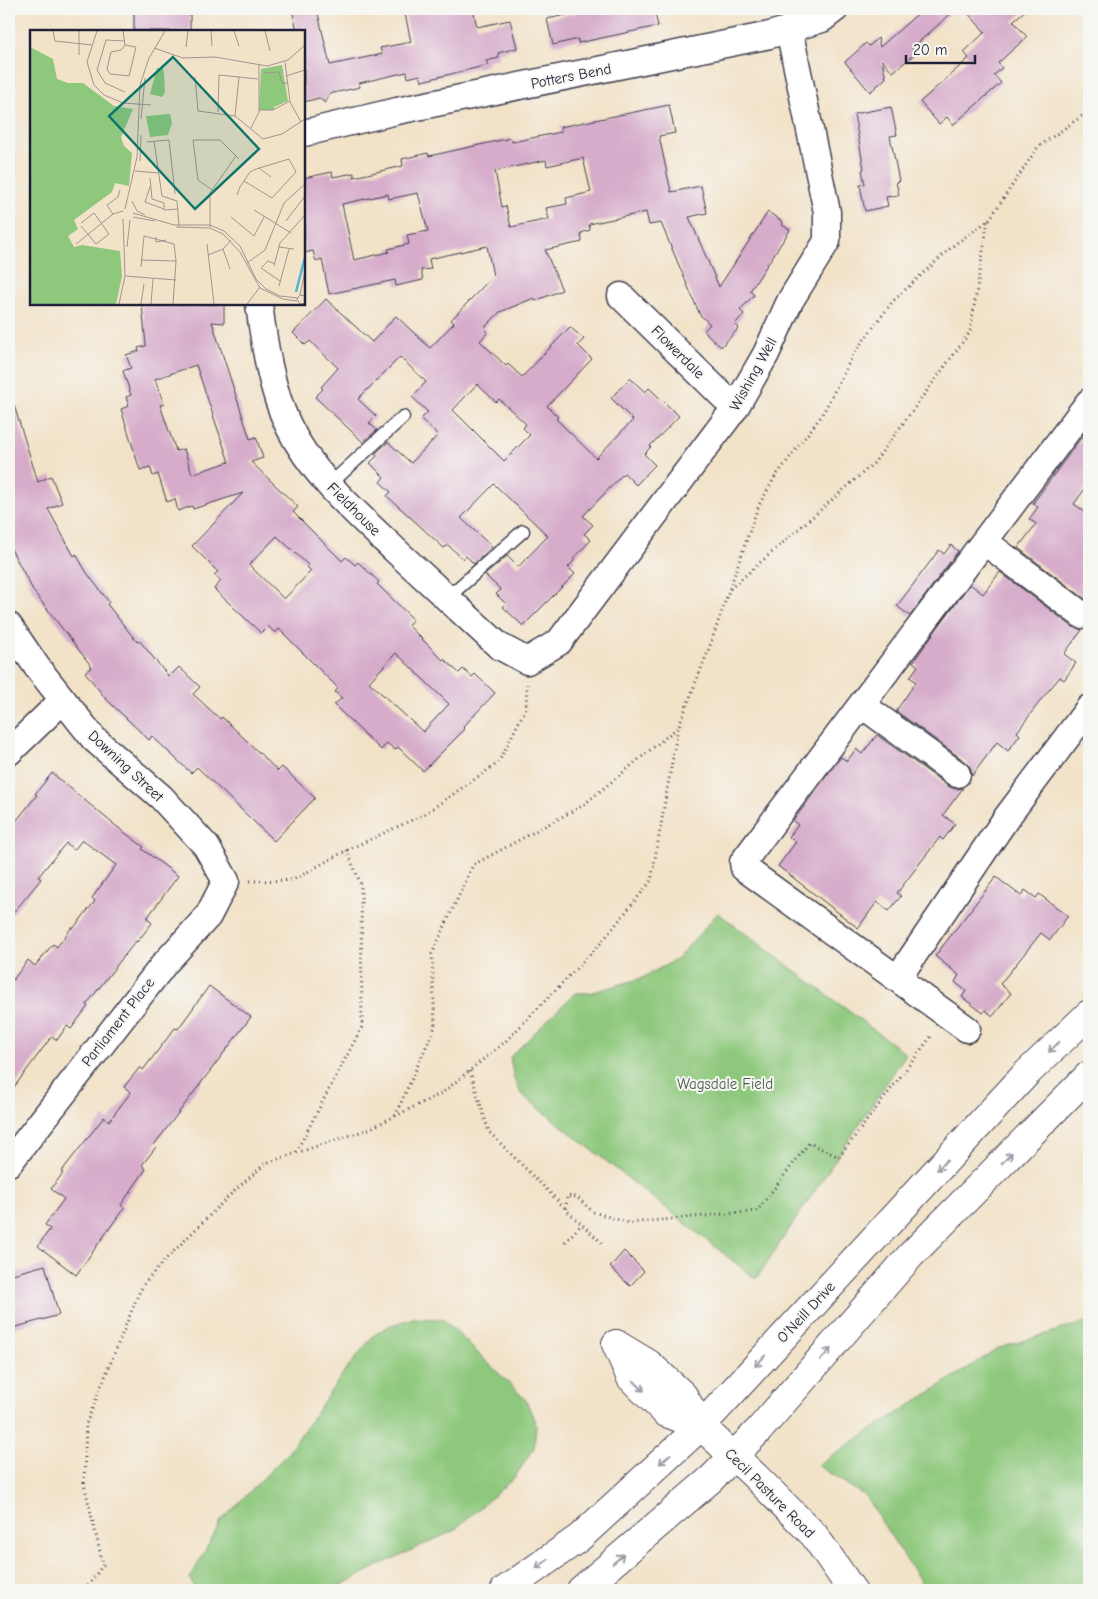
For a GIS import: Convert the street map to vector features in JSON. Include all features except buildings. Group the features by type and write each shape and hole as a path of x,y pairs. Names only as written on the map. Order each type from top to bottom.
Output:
{"main road":[{"name":"O'Neill Drive","path":"505,1590 579,1538 701,1426 1026,1074 1089,1014"},
{"path":"581,1590 711,1479 759,1430 912,1255 1089,1075"},
{"name":"Cecil Pasture Road","path":"701,1426 734,1455 814,1535 852,1590"}],"street":[{"name":"Potters Bend","path":"305,133 397,111 770,34 822,19 835,9"},
{"name":"Wishing Well","path":"527,661 559,642 735,408 766,354 790,301 827,241 827,212 789,29"},
{"name":"Flowerdale","path":"621,296 735,408"},
{"name":"Fieldhouse","path":"259,305 270,366 279,401 288,425 302,450 328,485 354,512 498,646 527,661"},
{"path":"958,1021 743,865 1089,402"},
{"path":"985,542 1082,614"},
{"name":"Downing Street","path":"9,626 37,667 94,739 161,797 206,846 226,881"},
{"path":"9,752 64,700"},
{"path":"862,705 958,774"},
{"path":"898,978 1007,817 1089,708"},
{"name":"Parliament Place","path":"9,1163 165,963 208,916 226,881"}],"lane":[{"path":"328,485 403,417"},
{"path":"447,598 524,531"}],"path":[{"path":"84,1590 103,1566 84,1484 86,1424 144,1284 164,1261 231,1194 266,1164 369,1129 442,1093 470,1071 506,1041 600,944 651,881 678,728 708,651 758,507 775,477 822,415 854,353 893,301 954,245 989,220 1038,147 1089,112"},
{"path":"729,591 874,463 970,332 989,220"},
{"path":"226,881 293,880 347,850 422,815 498,763 526,708 527,661"},
{"path":"394,1117 435,1027 432,954 473,864 582,806 678,728"},
{"path":"296,1153 362,1027 361,885 347,850"},
{"path":"566,1210 567,1196 577,1198 593,1212 629,1223 757,1211 809,1143 839,1157 958,1021"},
{"path":"470,1071 489,1132 566,1210 602,1243"},
{"path":"565,1242 582,1224"}],"green space":[{"name":"Wagsdale Field","path":"718,913 906,1054 756,1279 521,1094 514,1078 510,1057 575,993 590,993 642,978 677,959"},
{"path":"413,1318 443,1319 526,1400 536,1425 534,1448 514,1478 453,1531 386,1562 332,1590 195,1590 190,1579 221,1521 288,1453 342,1375 374,1335 389,1326"},
{"path":"1089,1321 1089,1590 926,1590 865,1496 817,1465 999,1348"}]}
